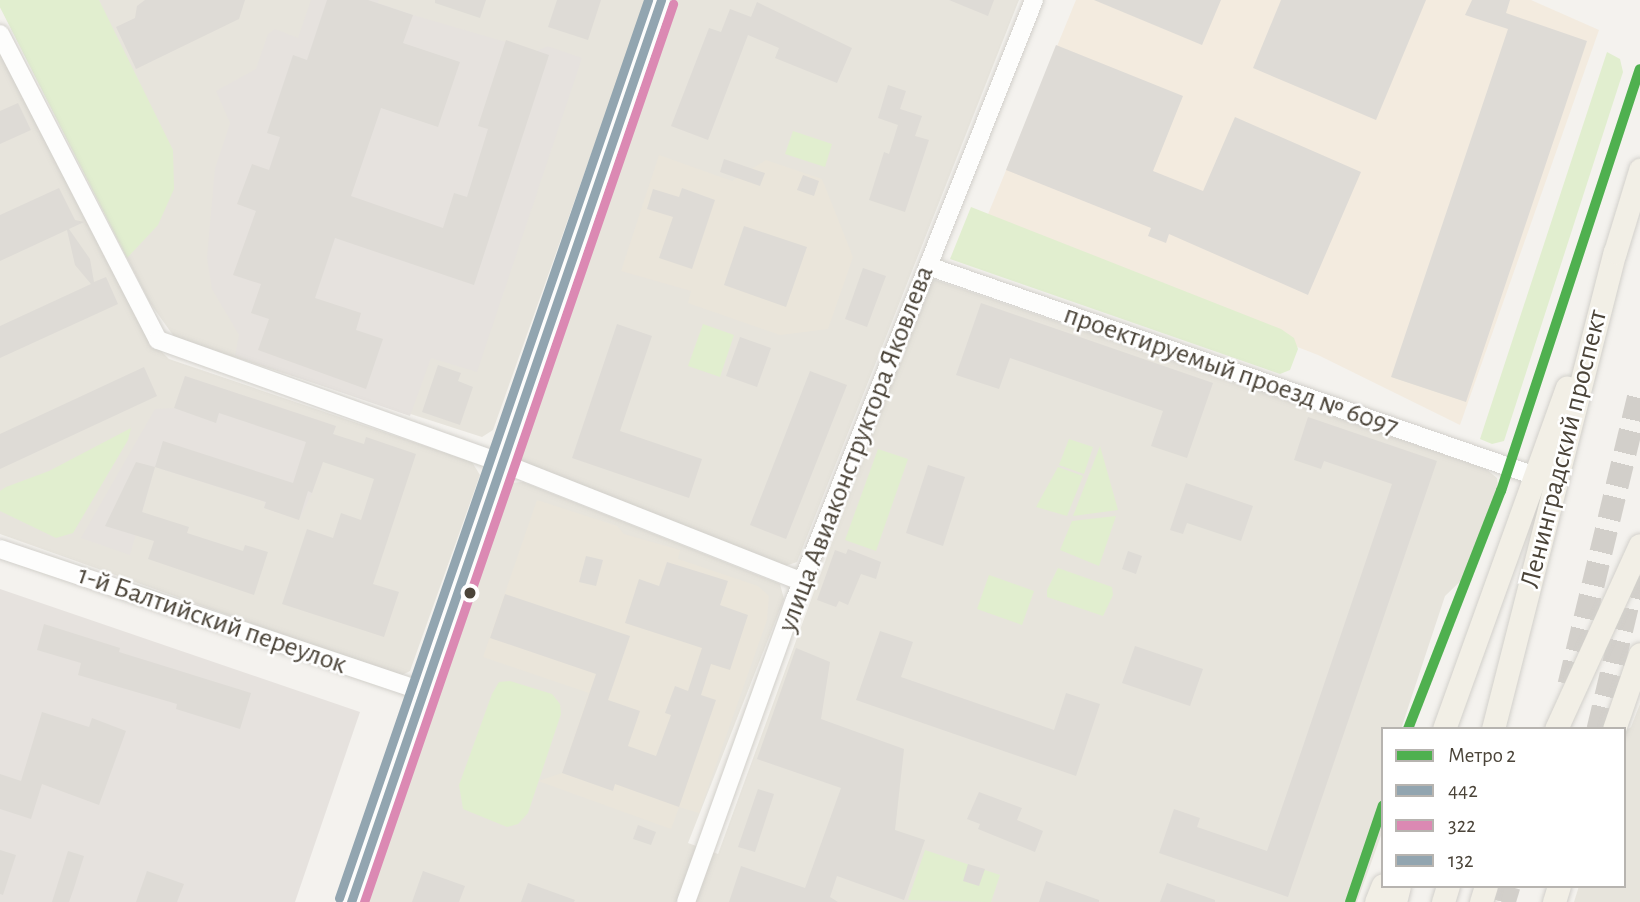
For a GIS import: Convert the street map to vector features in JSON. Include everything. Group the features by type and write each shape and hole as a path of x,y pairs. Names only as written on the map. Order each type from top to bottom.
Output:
{"main road":[{"name":"Ленинградский проспект","path":"1494,727 1615,252 1640,170"},
{"path":"1445,727 1615,252"},
{"path":"1557,727 1640,545"},
{"path":"1615,727 1640,654"}],"street":[{"path":"351,902 661,0"},
{"name":"улица Авиаконструктора Яковлева","path":"686,902 802,582 1034,0"},
{"path":"0,34 158,340 502,463 802,582"},
{"name":"проектируемый проезд № 6097","path":"928,266 1535,476"},
{"name":"1-й Балтийский переулок","path":"0,549 424,692"}],"shaded area":[{"path":"0,0 646,0 493,430 482,437 175,338 150,303 0,7"},
{"path":"311,0 379,0 378,3 413,15 537,51 547,46 582,58 477,372 431,358 410,416 235,356 239,335 212,289 207,258 215,168 230,123 216,91 256,69 268,34 275,29 298,38"},
{"path":"673,0 1019,0 797,562 785,566 518,460 515,448"},
{"path":"1076,0 1531,0 1599,30 1460,425 1318,355 984,224"},
{"path":"0,42 153,343 169,359 472,462 480,475 410,671 400,676 0,534"},
{"path":"659,155 732,181 766,160 822,179 853,257 828,329 780,335 688,303 691,291 621,271"},
{"path":"933,279 1486,469 1497,478 1499,497 1477,560 1471,571 1445,596 1402,727 1381,727 1381,836 1357,902 364,902 508,483 523,482 780,584 784,599 688,843 718,854 875,425"},
{"path":"185,376 336,426 312,493 299,520 264,508 265,502 155,467 130,555 81,538 155,409 175,408"},
{"path":"537,500 617,526 624,534 680,550 678,559 758,586 769,596 767,620 699,813 679,807 671,829 538,781 562,773 589,693 483,657"},
{"path":"0,589 360,712 295,902 0,902"},
{"path":"1640,704 1640,902 1574,902 1578,888 1626,888 1626,731 1631,727"}],"green space":[{"path":"0,0 99,0 173,150 174,189 158,225 127,258 0,7"},
{"path":"1607,52 1620,59 1623,72 1504,441 1492,444 1480,439"},
{"path":"793,131 832,144 825,167 785,154"},
{"path":"971,207 1281,329 1294,338 1298,349 1290,370 1280,374 950,259"},
{"path":"703,324 734,335 720,377 688,366"},
{"path":"131,428 128,440 73,533 56,538 0,511 0,491 6,487 49,471"},
{"path":"1069,439 1093,447 1084,474 1059,465"},
{"path":"1100,446 1118,510 1073,516"},
{"path":"878,449 908,459 876,551 845,540"},
{"path":"1058,467 1083,476 1067,516 1036,507"},
{"path":"1116,516 1099,566 1060,550 1072,521"},
{"path":"1058,568 1112,587 1113,595 1103,616 1047,597 1047,590"},
{"path":"989,575 1034,591 1022,625 977,609"},
{"path":"510,681 552,694 560,704 561,714 528,813 518,824 507,827 463,809 459,785 492,694 499,682"},
{"path":"925,850 1000,875 991,902 908,900"}],"building":[{"path":"145,0 245,0 239,19 136,69 116,27 135,18 137,6"},
{"path":"327,0 368,0 413,15 403,43 460,62 438,127 381,108 351,196 443,228 454,193 467,197 488,129 478,126 506,40 549,55 474,285 335,238 315,298 361,313 356,330 383,339 366,389 258,350 269,319 251,313 261,284 233,275 256,211 237,204 252,164 269,170 280,137 267,133 293,55 307,60"},
{"path":"435,0 486,0 480,18 435,3"},
{"path":"557,0 601,0 588,40 548,27"},
{"path":"949,0 994,0 988,16"},
{"path":"1094,0 1221,0 1202,45"},
{"path":"1281,0 1426,0 1376,120 1253,68"},
{"path":"1472,0 1510,0 1506,13 1587,41 1466,402 1391,377 1508,29 1465,15"},
{"path":"757,2 852,48 837,83 775,58 779,48 748,35 708,140 671,126 709,28 721,32 730,9 751,17"},
{"path":"1056,45 1183,96 1153,171 1203,191 1235,117 1361,172 1308,295 1169,234 1166,243 1148,236 1151,228 1006,170"},
{"path":"888,85 906,91 900,109 922,116 915,136 929,140 905,212 869,200 884,152 889,154 898,125 878,118"},
{"path":"18,103 31,130 0,144 0,111"},
{"path":"724,159 765,173 760,186 720,172"},
{"path":"803,175 819,181 814,196 797,190"},
{"path":"59,188 75,220 84,222 69,229 90,259 94,282 106,277 118,304 0,358 0,326 91,284 75,265 67,230 0,261 0,215"},
{"path":"682,188 715,200 692,269 659,258 673,217 647,209 653,189 679,197"},
{"path":"744,226 807,247 786,307 724,285"},
{"path":"863,268 886,276 867,327 845,319"},
{"path":"981,303 1213,383 1187,458 1151,446 1163,411 1010,358 999,389 956,375"},
{"path":"617,324 652,336 620,431 702,459 689,498 572,458"},
{"path":"740,337 771,348 757,387 726,376"},
{"path":"438,365 461,373 458,381 473,387 460,425 422,412"},
{"path":"144,367 157,396 0,469 0,434"},
{"path":"810,371 847,385 786,539 750,525"},
{"path":"185,376 336,426 333,434 364,444 366,437 416,454 373,584 399,592 384,637 282,604 307,529 333,538 341,513 361,520 374,479 323,462 312,493 308,491 299,520 264,508 266,502 155,467 163,441 293,483 306,442 219,413 216,423 174,408"},
{"path":"1308,417 1437,461 1288,897 1159,853 1174,809 1200,818 1197,827 1267,851 1299,758 1392,484 1324,461 1321,469 1294,460"},
{"path":"136,462 155,467 142,512 189,527 187,533 243,551 245,545 268,552 254,595 148,559 154,541 105,526"},
{"path":"928,465 965,477 943,546 906,533"},
{"path":"1186,483 1253,506 1241,541 1187,523 1183,534 1170,530"},
{"path":"848,549 881,562 876,579 861,574 848,605 839,601 836,607 817,600 835,550 846,554"},
{"path":"1128,551 1142,556 1136,574 1122,569"},
{"path":"586,556 603,560 596,586 579,582"},
{"path":"667,562 728,581 720,605 748,615 730,670 711,664 701,695 716,700 679,807 615,784 613,791 562,773 596,674 490,638 505,594 630,636 608,700 640,711 628,746 656,756 671,715 665,713 675,686 688,691 702,648 625,623 639,579 659,586"},
{"path":"44,624 120,648 119,652 251,693 240,729 176,709 177,704 78,675 81,663 37,650"},
{"path":"880,631 913,642 901,677 1054,730 1066,693 1100,704 1076,776 856,700"},
{"path":"1135,646 1203,669 1190,706 1122,683"},
{"path":"796,648 830,662 821,719 904,749 895,830 925,840 904,900 837,876 830,897 838,902 729,902 741,866 805,888 841,788 757,759"},
{"path":"42,712 89,727 92,718 126,731 99,805 42,784 31,819 0,809 0,774 21,781"},
{"path":"758,789 774,794 755,852 738,847"},
{"path":"979,792 1022,808 1017,820 1043,831 1035,852 978,829 980,824 967,819"},
{"path":"638,825 656,832 651,845 633,839"},
{"path":"0,850 16,855 3,895 0,894"},
{"path":"68,851 84,856 74,888 69,902 52,902"},
{"path":"968,864 985,869 979,886 963,881"},
{"path":"147,871 184,884 177,902 136,902"},
{"path":"423,871 465,886 459,902 412,902"},
{"path":"1046,881 1099,900 1099,902 1039,902"},
{"path":"528,883 575,900 521,902"},
{"path":"1167,883 1215,900 1215,902 1160,902"}],"tunnel":[{"path":"1569,684 1640,391"},
{"path":"1598,727 1637,565"},
{"path":"1504,902 1508,888"}],"metro line":[{"name":"2","path":"1409,727 1501,491 1640,69"},
{"name":"2","path":"1350,902 1381,811"}],"transit line":[{"name":"132","path":"339,898 648,0"},
{"name":"442","path":"351,902 661,0"},
{"name":"322","path":"364,902 673,4"}]}
